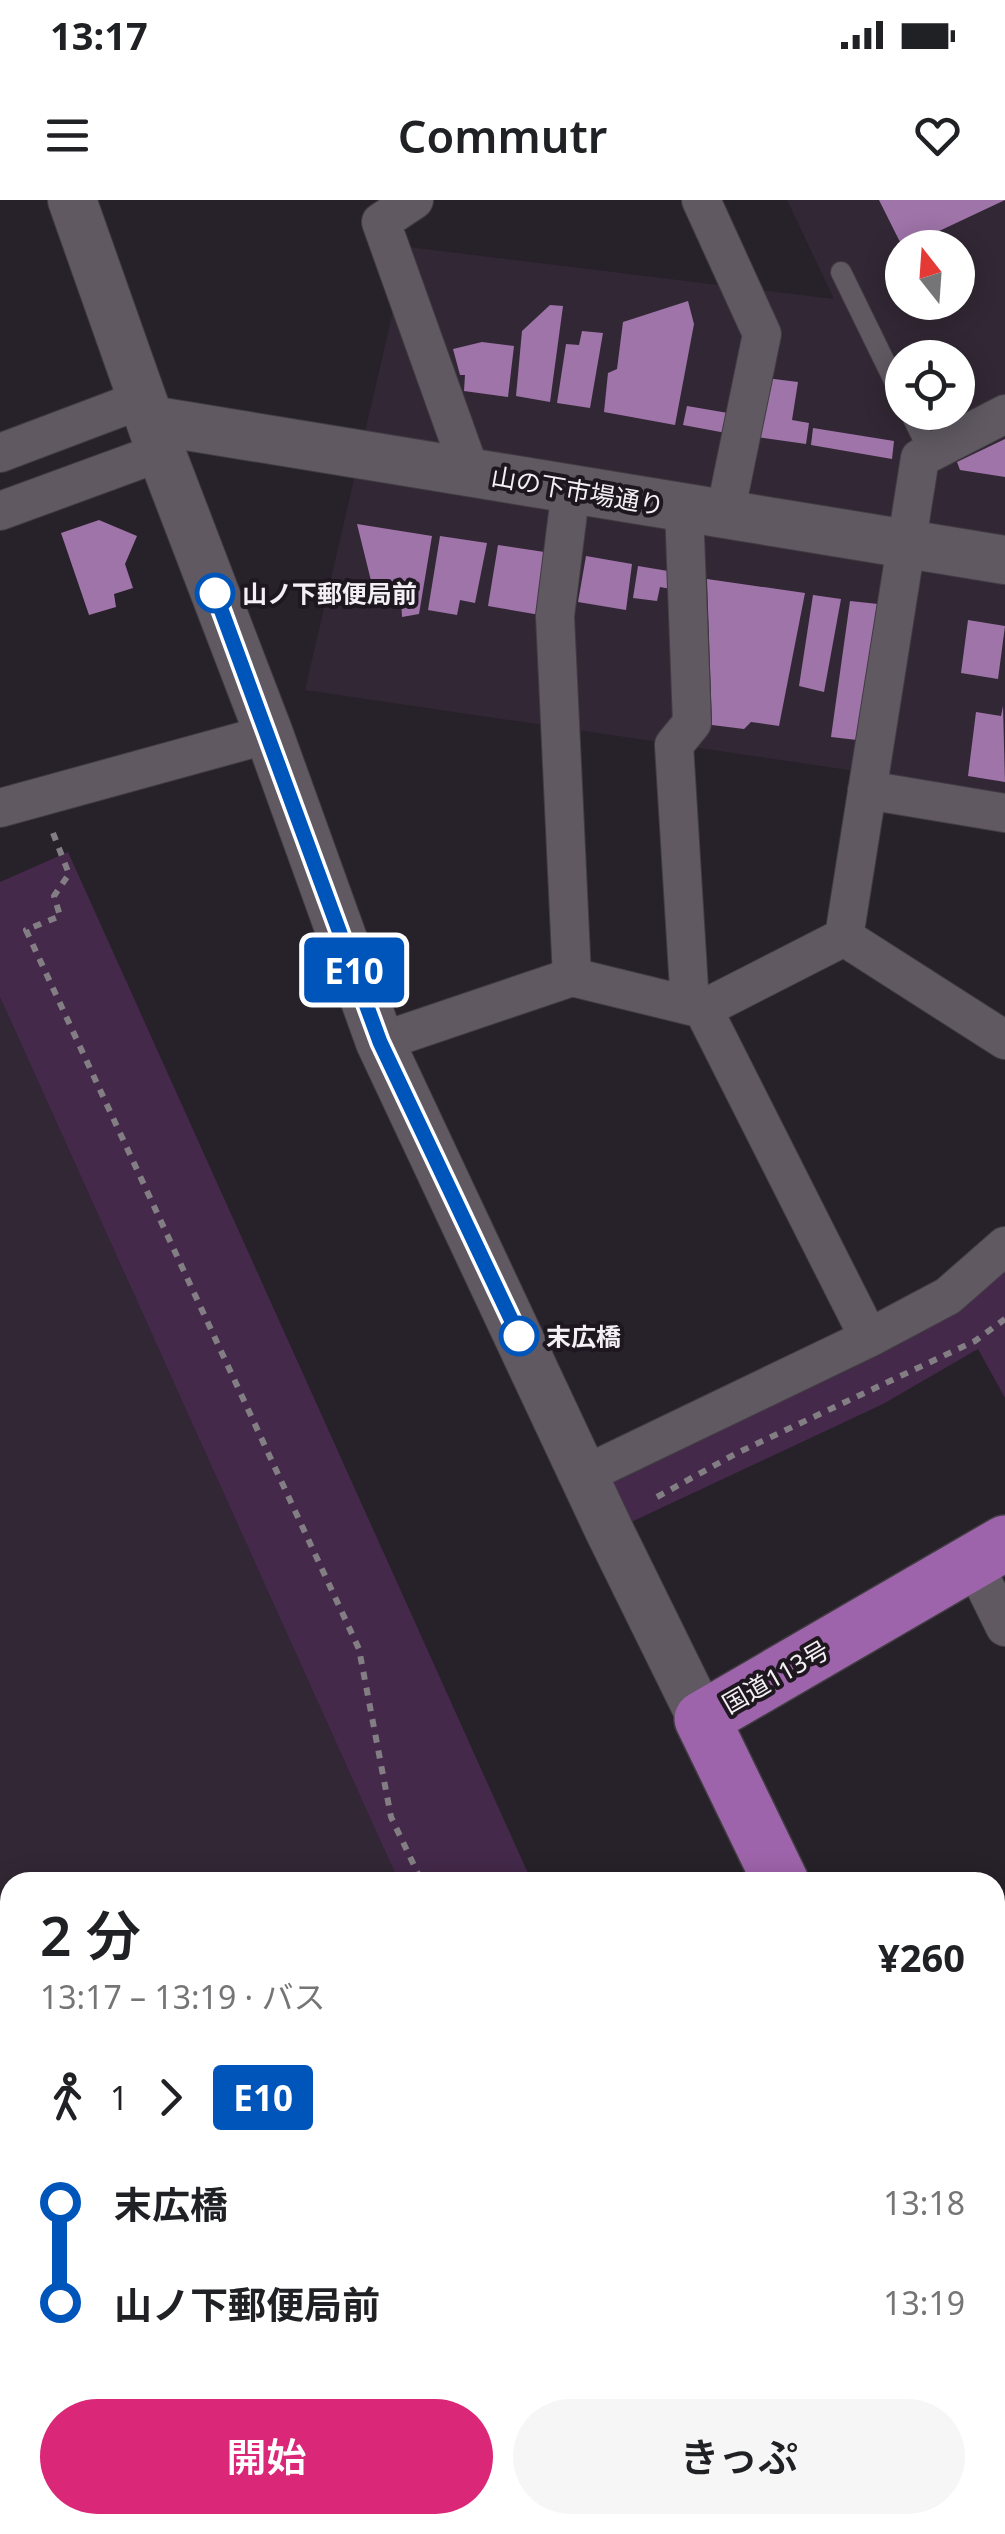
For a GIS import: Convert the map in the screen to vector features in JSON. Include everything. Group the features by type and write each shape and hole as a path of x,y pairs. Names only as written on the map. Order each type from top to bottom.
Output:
{"highway":[{"name":"国道113号","path":"776,1872 702,1718 989,1552"}],"street":[{"path":"72,200 380,1042 702,1718"},
{"path":"414,200 377,211 470,471"},
{"path":"701,200 762,334 705,511 692,722 674,744 697,1007 869,1338"},
{"path":"844,937 920,458 1005,414"},
{"path":"0,453 152,424"},
{"path":"0,511 152,424"},
{"name":"山の下市場通り","path":"152,424 470,471 1005,560"},
{"path":"570,489 555,616 572,977"},
{"path":"0,808 269,734"},
{"path":"867,790 1005,813"},
{"path":"380,1042 572,977 697,1007 844,937"},
{"path":"844,937 1005,1040"},
{"path":"584,1475 948,1296 1005,1246"},
{"path":"989,1552 1005,1626"}],"lane":[{"path":"842,272 885,362"},
{"path":"919,430 930,453"}],"path":[{"path":"38,798 69,874 54,896 60,916 26,930 359,1649 391,1817 417,1872"},
{"path":"658,1497 737,1452 975,1340 1005,1319"}],"shaded area":[{"path":"787,200 1005,200 1005,793 305,690 408,247 834,299"},
{"path":"68,852 527,1872 394,1872 0,997 0,882"},
{"path":"0,997 394,1872 0,1872"},
{"path":"1005,1246 1005,1398 978,1349 883,1404 610,1532 584,1475"}],"building":[{"path":"879,200 1005,200 941,230 894,230"},
{"path":"688,301 694,324 675,425 604,412 608,373 617,369 623,322"},
{"path":"550,305 563,306 550,402 516,396 522,331"},
{"path":"582,331 603,333 590,408 557,403 566,344 579,345"},
{"path":"482,342 514,346 508,397 464,391 465,375 460,375 453,349"},
{"path":"766,378 798,382 792,420 809,423 806,444 756,437"},
{"path":"687,406 728,413 726,433 683,425"},
{"path":"813,428 894,441 892,459 811,445"},
{"path":"1005,439 1005,477 960,470 957,462"},
{"path":"99,520 137,536 125,564 133,588 114,594 116,607 89,615 61,533"},
{"path":"357,524 432,536 419,614 402,617 401,599 377,605"},
{"path":"440,536 487,543 475,603 460,600 457,615 428,610"},
{"path":"498,545 551,553 540,615 488,606"},
{"path":"586,556 632,564 626,610 578,602"},
{"path":"638,566 674,572 671,589 660,587 657,601 633,598"},
{"path":"707,579 805,593 779,726 751,722 744,729 712,725"},
{"path":"813,595 841,599 824,692 799,686"},
{"path":"850,601 878,604 857,740 831,737"},
{"path":"968,620 1005,626 998,679 961,673"},
{"path":"1003,706 1005,782 968,776 976,712 1001,716"}],"bus line":[{"name":"E10","path":"215,593 380,1042 519,1336"}],"place":[{"name":"山ノ下郵便局前","path":"215,593"},
{"name":"末広橋","path":"519,1336"}]}
